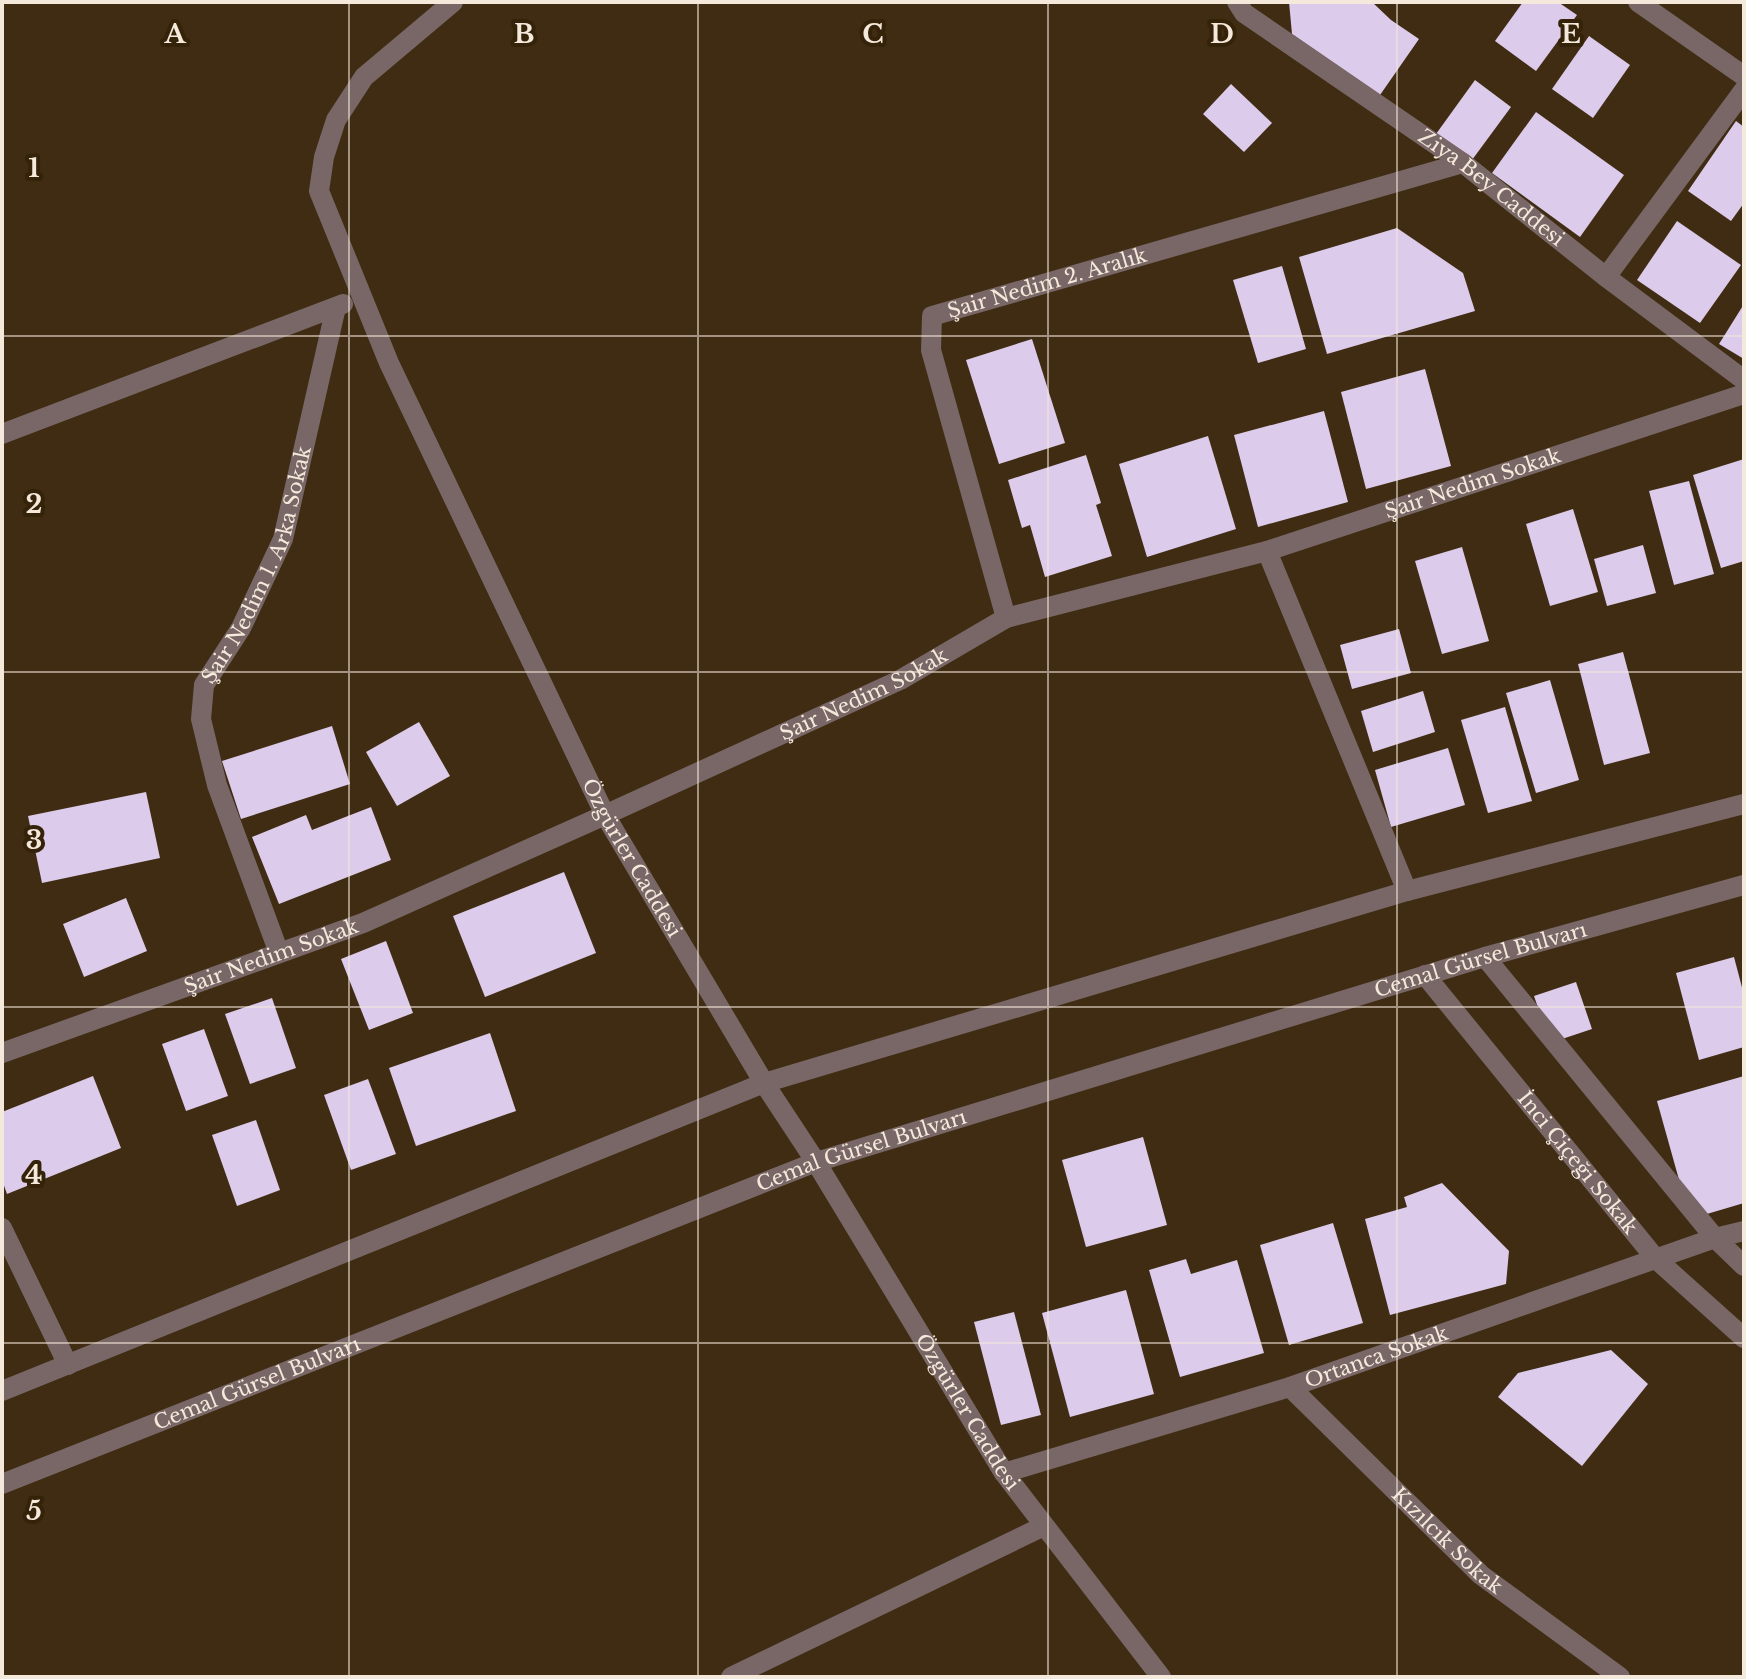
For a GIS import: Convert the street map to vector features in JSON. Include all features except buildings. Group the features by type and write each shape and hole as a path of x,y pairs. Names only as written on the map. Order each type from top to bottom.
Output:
{"street":[{"name":"Özgürler Caddesi","path":"453,2 364,77 336,120 324,157 319,191 389,363 605,815 764,1083 816,1162 1004,1473 1161,1677"},
{"name":"Ziya Bey Caddesi","path":"1237,2 1244,13 1463,163 1606,277 1744,380"},
{"path":"1638,2 1744,76"},
{"path":"1606,277 1744,90"},
{"name":"Şair Nedim 2. Aralık","path":"1006,618 931,350 932,316 1463,163"},
{"path":"2,434 362,296"},
{"name":"Şair Nedim 1. Arka Sokak","path":"279,953 217,785 201,719 202,707 204,685 241,628 283,539 336,307"},
{"name":"Şair Nedim Sokak","path":"2,1053 363,923 900,680 1006,618 1267,551 1744,394"},
{"path":"1267,551 1407,891"},
{"path":"2,1391 764,1083 1407,891 1744,804"},
{"name":"Cemal Gürsel Bulvarı","path":"2,1484 816,1162 1485,957 1744,885"},
{"path":"1485,957 1715,1238 1744,1266"},
{"name":"İnci Çiçeği Sokak","path":"1425,975 1656,1259 1744,1338"},
{"path":"2,1228 68,1365"},
{"name":"Ortanca Sokak","path":"1004,1473 1290,1387 1715,1238 1744,1231"},
{"name":"Kızılcık Sokak","path":"1290,1387 1481,1575 1620,1677"},
{"path":"731,1677 1044,1526"}]}
